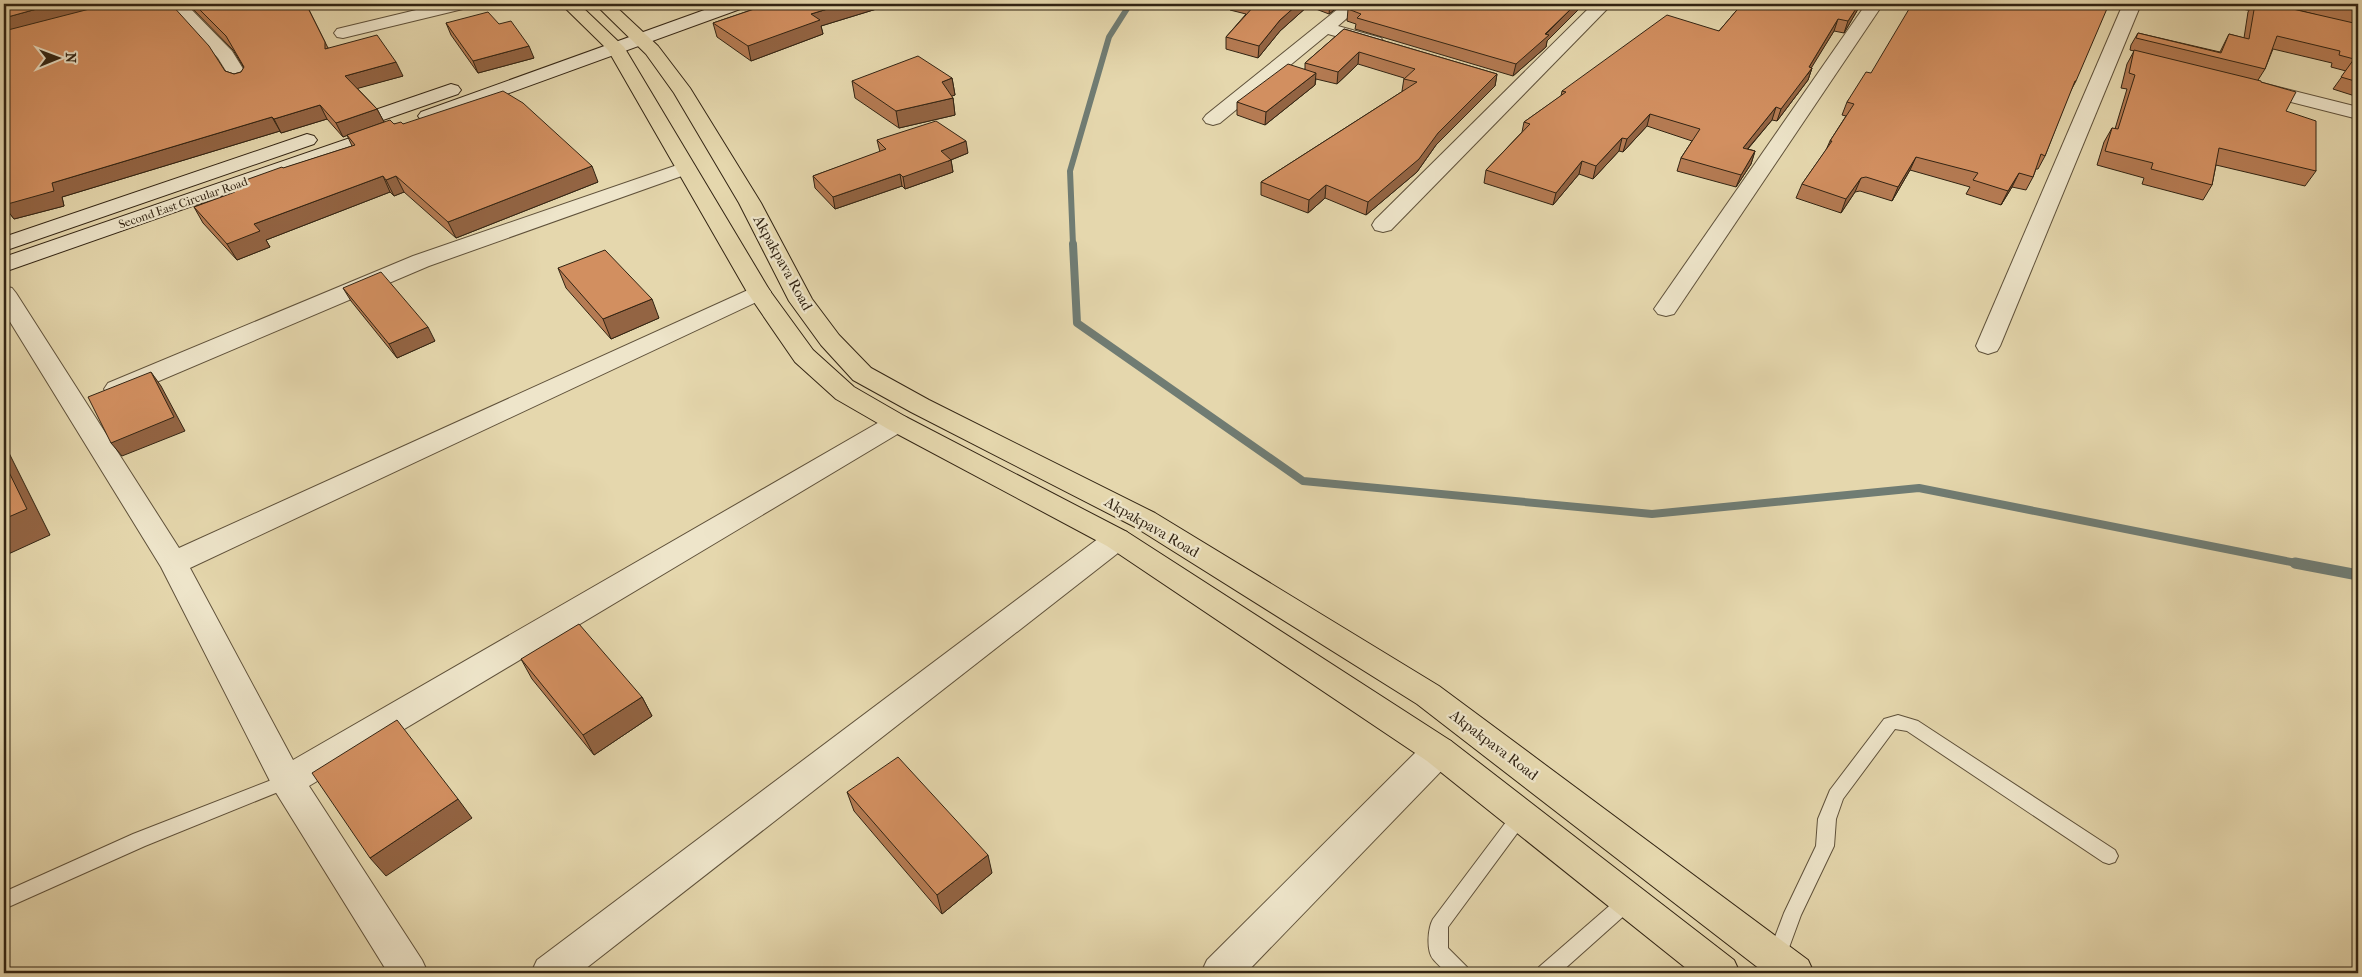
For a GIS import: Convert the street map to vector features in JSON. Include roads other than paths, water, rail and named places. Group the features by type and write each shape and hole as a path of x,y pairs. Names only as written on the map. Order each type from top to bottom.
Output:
{"highway":[{"name":"Akpakpava Road","path":"569,4 622,37 652,50 683,92 750,203 801,300 830,340 862,374 920,406 1146,520 1428,695 1785,966"},
{"name":"Akpakpava Road","path":"603,4 622,37 686,168 759,292 804,356 846,393 897,423 1117,539 1439,751 1721,973"}],"street":[{"path":"177,4 226,55 241,80"},
{"path":"343,33 461,4"},
{"path":"622,37 698,4"},
{"path":"622,37 737,4"},
{"path":"1213,119 1354,4"},
{"path":"1383,225 1603,4"},
{"path":"1666,309 1874,4"},
{"path":"1988,346 2120,55 2132,4"},
{"path":"2247,4 2358,32"},
{"path":"1324,27 1389,46"},
{"name":"Second East Circular Road","path":"4,244 567,50 622,37"},
{"name":"Second East Circular Road","path":"4,265 573,65 622,37"},
{"path":"1501,80 1520,86"},
{"path":"2244,85 2358,113"},
{"path":"90,400 421,261 686,168"},
{"path":"172,563 759,292"},
{"path":"4,293 90,400 172,563 287,781 410,973"},
{"path":"287,781 897,423"},
{"path":"550,973 1117,539"},
{"path":"1220,973 1439,751"}],"lane":[{"path":"1785,966 1793,914 1825,846 1827,819 1836,795 1890,724 1898,722 1912,726 2109,856"},
{"path":"4,901 139,840 287,781"},
{"path":"1460,973 1439,952 1439,925 1521,815"},
{"path":"1546,973 1629,900"}],"waterway":[{"path":"1073,245 1070,171 1109,37 1130,4"},
{"path":"1073,244 1077,323 1303,481 1652,514 1919,488 2301,564"},
{"path":"2295,563 2358,575"}]}
